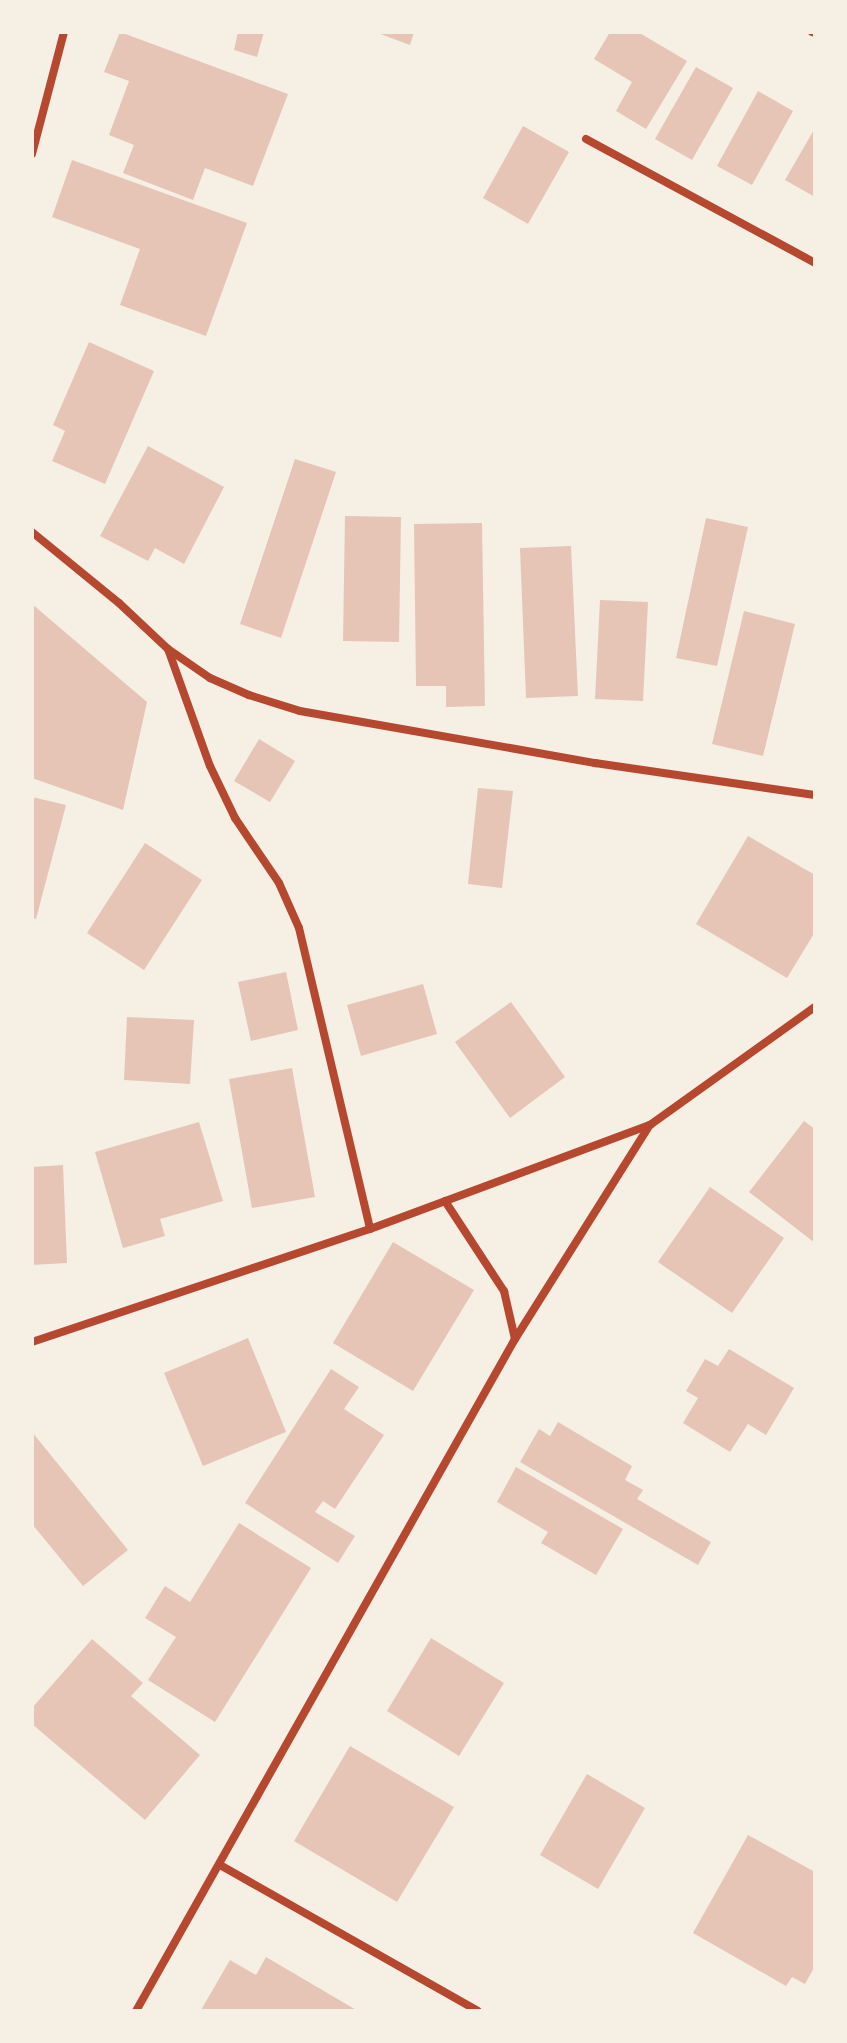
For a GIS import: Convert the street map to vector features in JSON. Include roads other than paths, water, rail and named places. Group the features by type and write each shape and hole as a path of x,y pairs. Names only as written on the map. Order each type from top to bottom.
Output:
{"street":[{"path":"32,154 64,32"},
{"path":"586,139 815,263"},
{"path":"32,532 108,594 168,649 210,678 300,711 595,763 815,795"},
{"path":"168,649 216,779 235,818 279,883 299,928 370,1229"},
{"path":"32,1342 370,1229 650,1125 815,1007"},
{"path":"136,2011 515,1339 650,1125"},
{"path":"445,1201 504,1291 515,1339"},
{"path":"220,1865 478,2011"}]}
